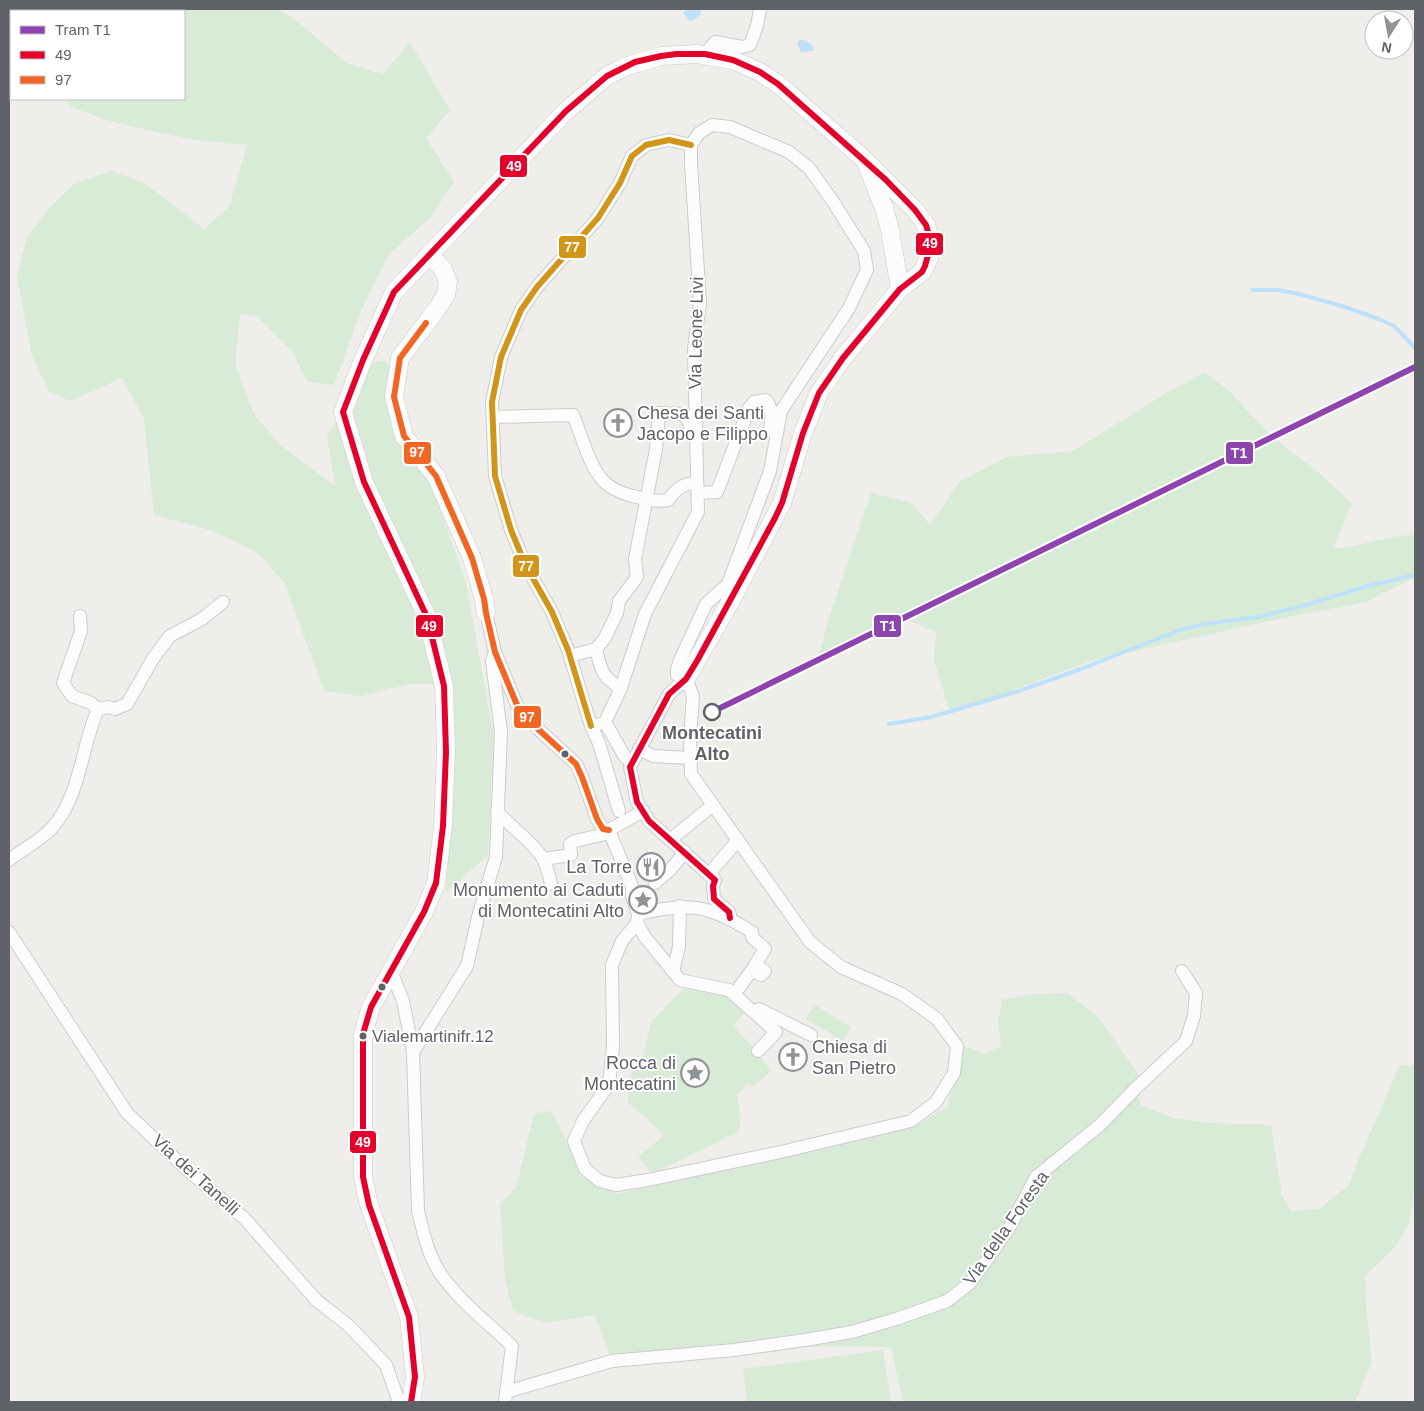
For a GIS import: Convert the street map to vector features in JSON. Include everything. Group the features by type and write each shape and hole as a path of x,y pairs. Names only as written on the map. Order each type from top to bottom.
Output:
{"street":[{"path":"705,54 715,42 742,47 750,45 757,26 760,9"},
{"path":"412,1402 415,1377 409,1317 369,1205 363,1177 363,1034 370,1007 424,912 436,883 443,819 446,752 444,686 427,617 364,482 344,412 363,360 394,292 566,111 607,76 635,62 661,56 705,54 733,60 770,78 866,161 918,214 928,230 930,248 926,266 922,272 900,289 843,358 819,393 803,434 782,503 730,604 686,679 669,694 630,767 643,811 670,840 715,880 713,886 714,900 729,912 730,918"},
{"path":"619,811 570,656 552,612 526,566 512,530 495,476 492,402 501,357 522,310 537,287 598,218 620,183 632,156 646,145 669,140 691,145 699,133 712,125 730,127 788,152 809,168 864,251 867,270 849,308 781,411 770,470 728,584 706,604 680,660 677,674 686,679 693,696 689,758 691,774 810,942 841,967 902,994 938,1019 957,1046 954,1072 936,1102 911,1121 785,1151 648,1180 616,1185 600,1181 585,1169 574,1141 583,1121 609,1084 613,1046 612,965 622,941 638,919 663,908 690,906 730,918 752,932 752,937 765,950 755,965 765,971 761,975 752,970 738,989"},
{"name":"Via Leone Livi","path":"608,718 621,688 645,614 698,512 694,349 700,303 691,145"},
{"path":"866,161 884,208 890,230 900,289"},
{"path":"429,254 443,269 448,282 446,295 437,310 400,358 394,397 404,436 436,476 468,548 481,584 495,652 517,705 538,729 576,764 597,819 603,829 609,831 632,886 632,896 645,938 680,980 729,990 776,1032 758,1051"},
{"path":"570,656 596,649 617,614 619,601 637,577 635,559 656,449 659,413 683,414 687,410 686,362 690,339 698,319"},
{"path":"493,417 573,415 598,473 607,484 625,494 646,500 668,500 676,490 684,485 717,492 749,408 754,402 766,400 771,406 772,417 758,501"},
{"path":"683,414 689,422 697,453"},
{"path":"80,616 81,632 63,683 72,696 91,703 98,709 115,709 127,704 154,658 170,636 202,619 223,602"},
{"path":"596,649 601,672 621,688"},
{"path":"412,1052 467,966 479,913 496,857 500,732 492,661 495,652"},
{"path":"9,860 53,827 66,807 79,773 89,734 98,709"},
{"path":"590,722 608,718 615,738 625,757 632,762"},
{"path":"639,749 653,756 689,758"},
{"path":"670,840 713,805"},
{"path":"543,859 571,855 570,844 574,841 609,831 643,811"},
{"path":"497,812 530,842 543,859 552,884"},
{"path":"709,874 738,840"},
{"path":"655,883 671,869 685,852"},
{"path":"673,972 679,947 680,906"},
{"name":"Via dei Tanelli","path":"9,932 127,1113 184,1167 245,1219 316,1300 348,1325 386,1365 399,1402"},
{"path":"391,971 403,1001 412,1052 418,1211 424,1235 439,1272 454,1291 512,1346 506,1397"},
{"name":"Via della Foresta","path":"506,1397 612,1361 734,1350 852,1332 947,1301 970,1283 986,1262 1009,1228 1036,1177 1100,1125 1186,1041 1194,1016 1196,993 1182,971"},
{"path":"721,988 723,984 738,989 748,1002 781,1021 811,1034"}],"green space":[{"path":"9,9 277,9 293,18 348,64 383,74 410,42 450,110 426,138 454,182 429,219 389,254 361,311 334,385 307,382 293,352 257,316 240,314 235,364 254,414 278,443 335,486 327,436 372,362 385,361 391,369 397,439 430,480 466,583 494,737 488,855 446,892 454,768 453,685 410,684 361,696 324,691 285,584 258,553 213,531 154,515 144,419 122,378 70,401 49,392 32,356 17,277 27,237 52,205 74,184 111,171 143,182 204,229 229,207 247,145 194,140 116,123 70,107 66,100 185,100 185,10 10,10 9,60"},
{"path":"1205,372 1229,391 1264,428 1291,452 1323,476 1352,504 1333,549 1394,537 1415,535 1415,577 1366,602 1288,617 1090,661 951,714 934,661 936,632 900,617 819,654 830,615 871,493 912,503 930,525 960,481 1007,457 1073,451 1168,392"},
{"path":"686,986 726,996 744,1013 733,1026 753,1047 771,1071 752,1088 749,1083 737,1094 740,1117 738,1132 652,1174 638,1157 663,1136 650,1121 627,1102 632,1070 640,1070 651,1022"},
{"path":"1068,993 1098,1017 1139,1075 1137,1094 1141,1105 1174,1118 1212,1123 1271,1125 1282,1196 1291,1211 1319,1209 1349,1185 1400,1065 1415,1066 1415,1187 1409,1223 1396,1246 1365,1276 1372,1362 1355,1402 903,1402 891,1347 758,1346 612,1361 595,1315 544,1323 513,1311 505,1278 500,1203 516,1188 534,1114 551,1111 566,1140 580,1176 617,1194 866,1139 917,1125 947,1107 963,1046 985,1054 1001,1046 998,1022 1002,1000 1032,994"},
{"path":"815,1005 851,1027 843,1041 806,1019"},
{"path":"883,1350 891,1402 747,1402 743,1369"}],"water":[{"path":"688,9 699,9 702,14 690,22 683,12"},
{"path":"799,40 804,40 810,44 814,49 813,51 801,52 797,44"}],"waterway":[{"path":"1252,290 1278,290 1299,294 1379,319 1394,326 1415,348"},
{"path":"889,724 931,717 1016,692 1180,630 1204,624 1258,617 1306,605 1364,587 1415,575"}],"tram line":[{"name":"T1","path":"712,712 1415,367"}],"transit line":[{"name":"49","path":"411,1402 415,1377 409,1317 369,1205 363,1177 363,1034 371,1007 424,912 436,883 443,826 446,752 444,686 427,617 364,482 343,412 363,360 394,292 566,111 607,76 635,62 677,54 705,54 733,60 760,72 778,84 886,180 915,210 926,225 930,248 922,272 900,289 843,358 819,393 803,433 782,503 775,518 697,661 686,679 669,694 630,767 637,802 649,821 715,880 713,886 714,899 729,912 730,918"},
{"name":"77","path":"591,726 568,650 552,612 526,566 511,530 495,476 492,402 501,357 521,310 537,287 598,218 620,183 632,156 646,145 669,140 691,145"},
{"name":"97","path":"426,323 400,358 394,397 404,436 436,476 472,558 484,599 495,652 517,705 538,729 576,764 597,819 603,829 609,830"}],"place":[{"name":"Chesa dei Santi Jacopo e Filippo","path":"618,423"},
{"name":"Montecatini Alto","path":"712,712"},
{"name":"La Torre","path":"651,867"},
{"name":"Monumento ai Caduti di Montecatini Alto","path":"643,900"},
{"name":"Vialemartinifr.12","path":"363,1036"},
{"name":"Chiesa di San Pietro","path":"793,1057"},
{"name":"Rocca di Montecatini","path":"695,1073"}]}
